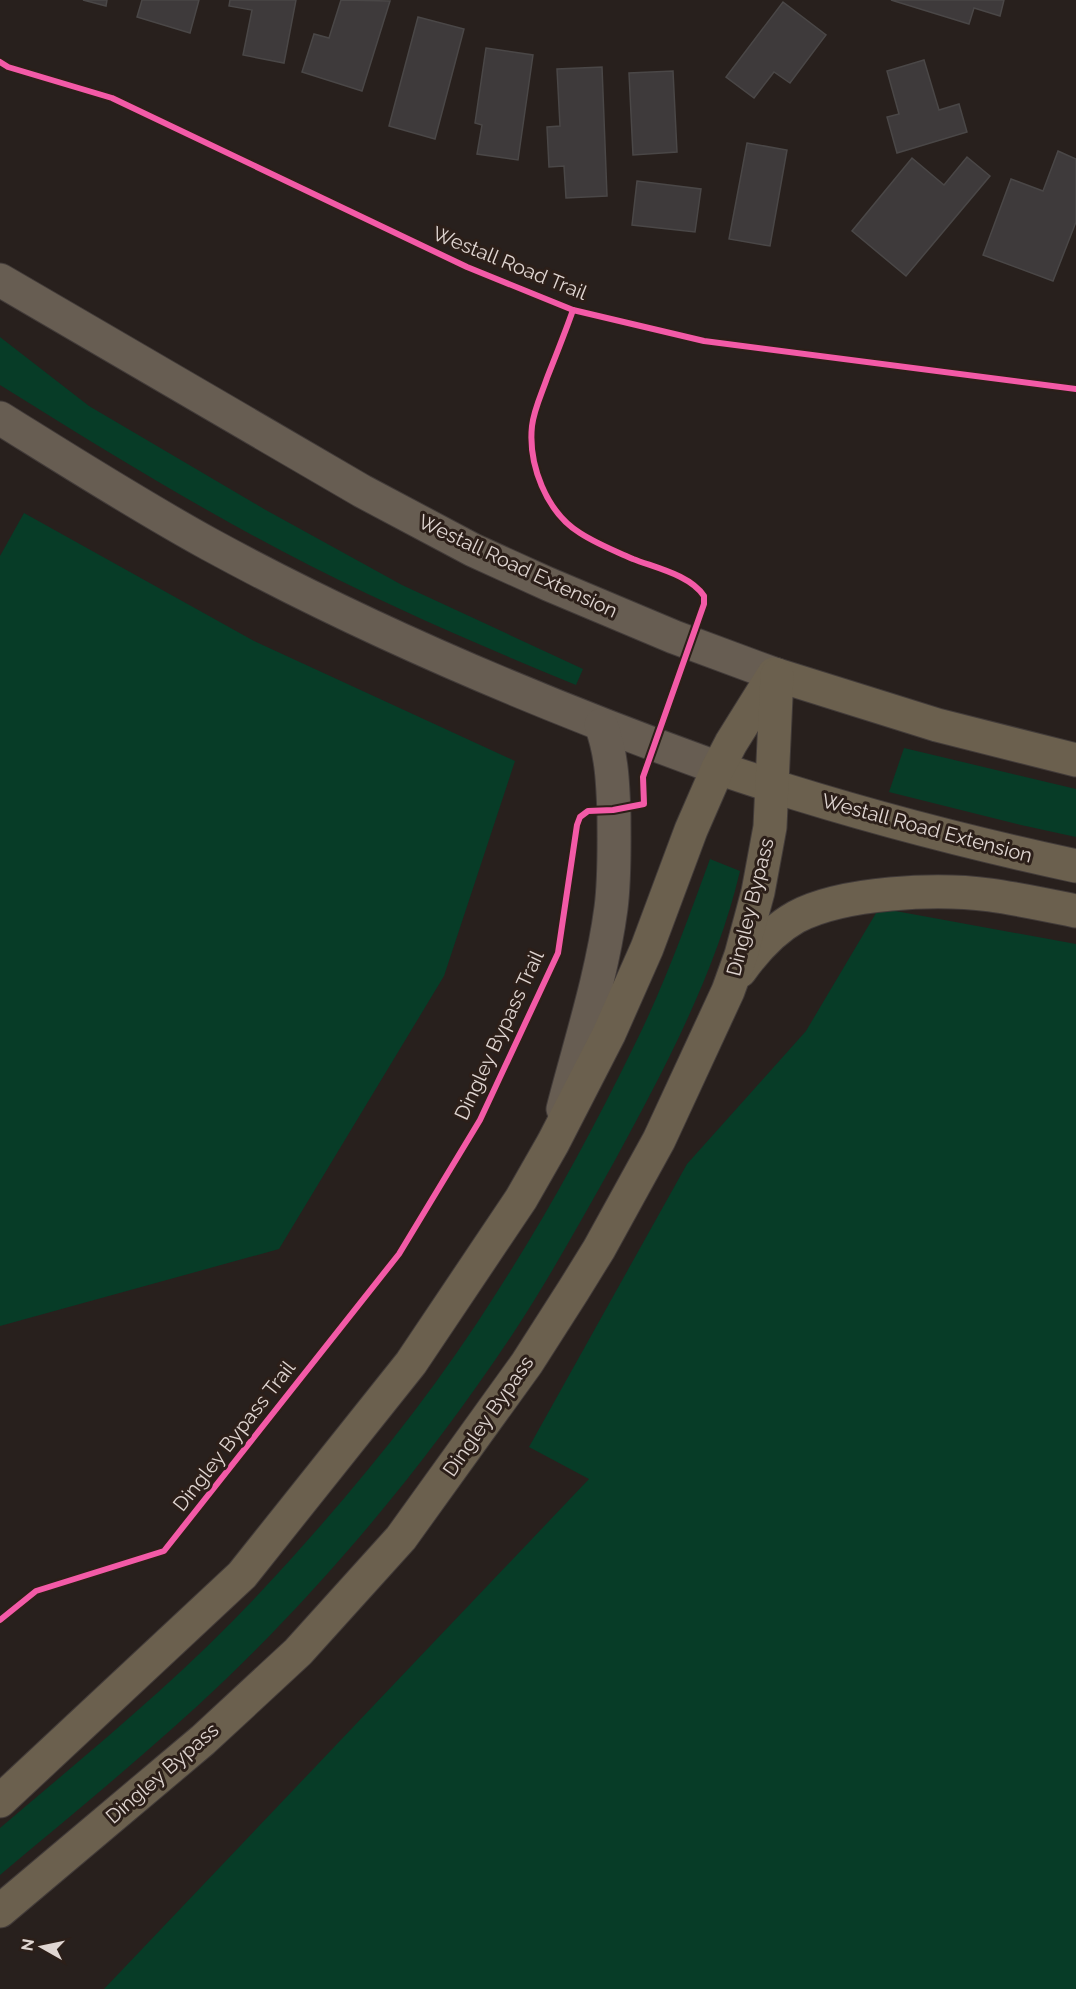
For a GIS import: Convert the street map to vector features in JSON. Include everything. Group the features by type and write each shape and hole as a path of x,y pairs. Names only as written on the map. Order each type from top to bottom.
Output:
{"highway":[{"name":"Westall Road Extension","path":"775,675 937,725 1076,760"},
{"path":"0,1801 242,1575 411,1363 520,1199 554,1143 609,1034 647,948 691,830 718,768 731,742 775,675"},
{"name":"Dingley Bypass","path":"0,1911 203,1740 298,1652 401,1538 527,1363 599,1249 659,1140 728,991 741,955 758,892 770,827 775,675"},
{"name":"Westall Road Extension","path":"718,768 772,786 988,847 1076,866"},
{"path":"728,991 751,956 779,928 808,911 842,901 878,895 967,893 1076,911"}],"main road":[{"name":"Westall Road Extension","path":"0,280 362,491 473,550 674,637 775,675"},
{"name":"Westall Road Extension","path":"0,418 209,544 408,643 601,725 718,768"},
{"path":"554,1143 599,973 612,906 613,788 607,744 601,725"}],"green space":[{"path":"0,337 89,406 264,509 402,585 583,669 576,685 501,654 354,587 210,512 105,450 0,385"},
{"path":"24,513 254,641 515,761 444,976 279,1249 0,1326 0,556"},
{"path":"904,748 1076,789 1076,837 889,792"},
{"path":"710,859 740,871 730,909 703,984 670,1056 614,1162 553,1269 482,1379 379,1513 343,1556 266,1639 171,1730 0,1875 0,1828 130,1717 194,1659 255,1598 383,1451 470,1333 534,1232 569,1171 634,1046 675,954"},
{"path":"879,908 1076,944 1076,1989 104,1989 589,1479 529,1447 687,1164 806,1031"}],"building":[{"path":"83,0 107,0 106,6"},
{"path":"142,0 199,0 190,33 137,17"},
{"path":"230,0 296,0 284,63 243,55 252,10 229,6"},
{"path":"341,0 390,1 362,91 302,72 314,34 329,38"},
{"path":"891,0 1004,0 1000,16 974,8 969,24"},
{"path":"783,2 826,35 790,83 774,72 754,98 726,77"},
{"path":"418,17 464,29 435,139 389,126"},
{"path":"486,48 533,55 518,160 477,154 482,125 475,123"},
{"path":"924,60 939,110 959,104 967,132 897,153 887,117 899,114 887,71"},
{"path":"602,67 607,196 566,198 564,166 549,167 547,127 560,126 557,69"},
{"path":"673,71 677,152 633,155 629,73"},
{"path":"747,143 787,150 770,246 729,239"},
{"path":"1058,151 1076,159 1076,222 1053,281 983,255 1011,179 1043,191"},
{"path":"967,157 990,176 906,276 852,231 912,158 944,185"},
{"path":"637,181 701,189 695,232 632,225"}],"cycle path":[{"name":"Westall Road Trail","path":"0,62 8,67 112,98 467,267 573,310 704,341 1076,389"},
{"name":"Westall Road Trail","path":"0,1620 36,1591 164,1551 399,1254 480,1120 558,953 580,817 588,811 613,810 644,804 643,777 704,604 704,596 681,577 633,559 580,533 558,513 542,486 533,456 533,420 573,310"}]}
